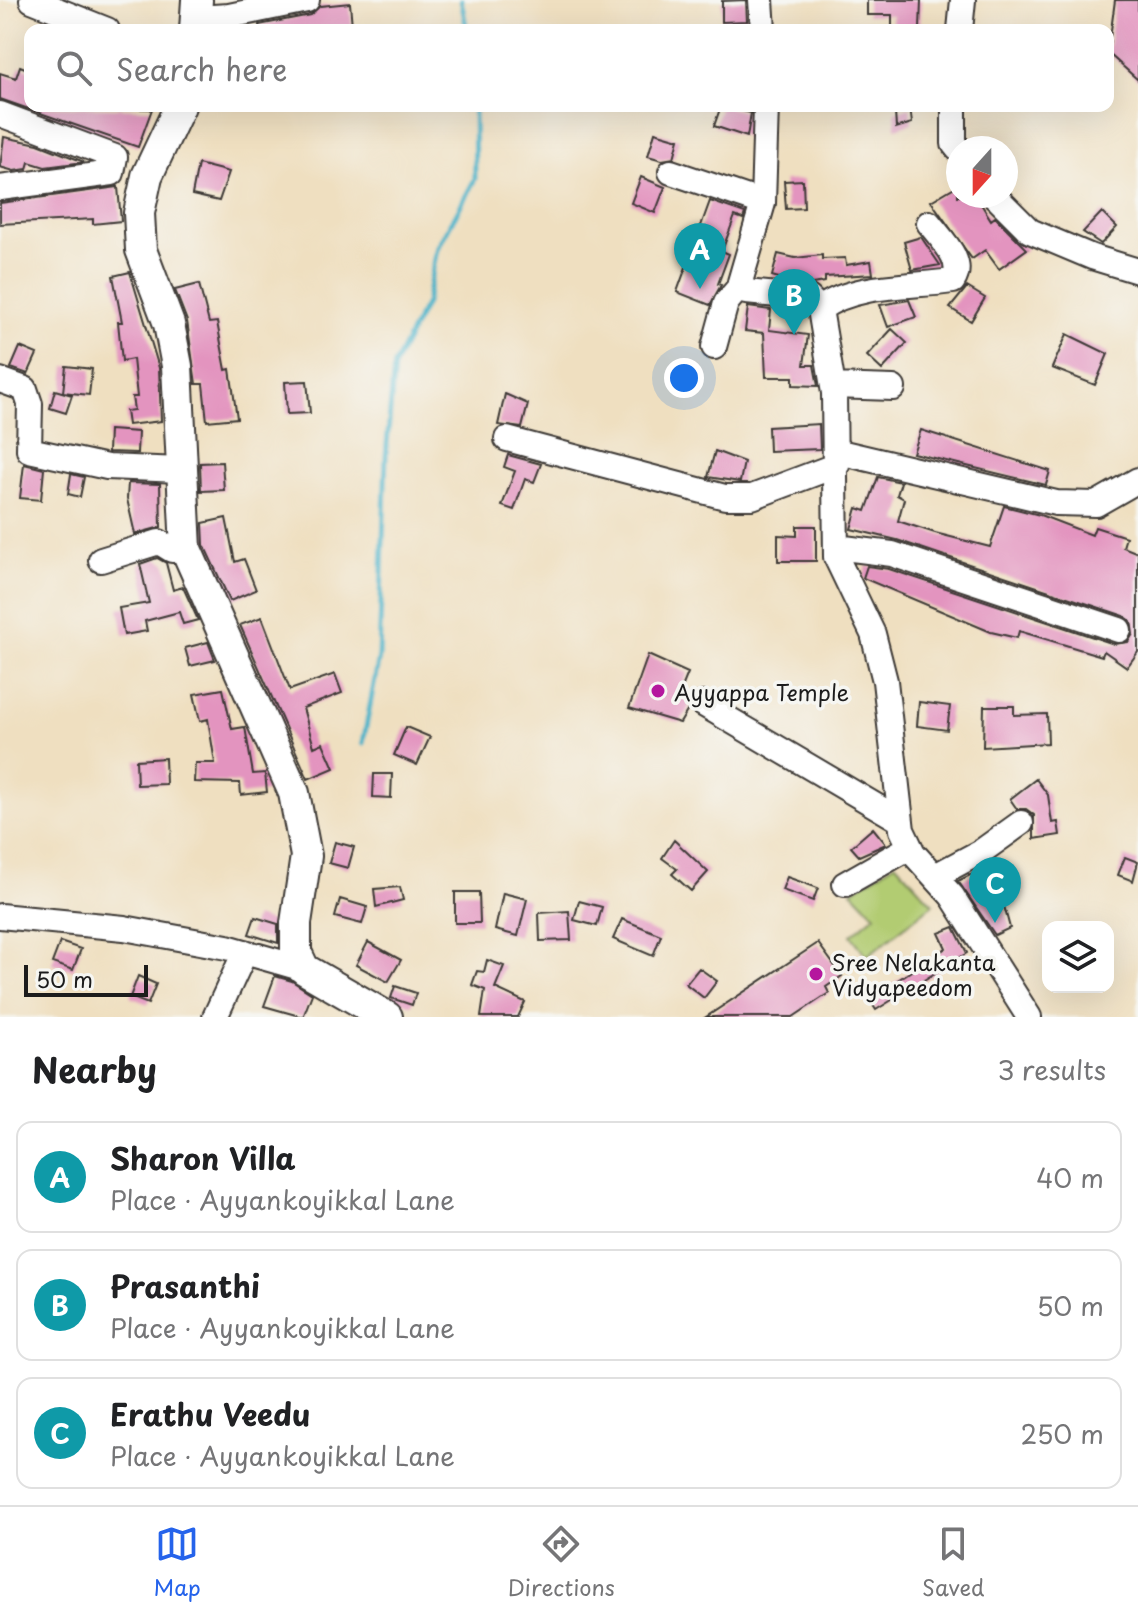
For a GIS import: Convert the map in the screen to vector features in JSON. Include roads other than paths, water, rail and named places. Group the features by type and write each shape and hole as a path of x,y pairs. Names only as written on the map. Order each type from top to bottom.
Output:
{"main road":[{"path":"177,112 147,176 139,213 141,250 169,324 177,366 186,549 294,793 306,856 296,923 296,952 304,969 387,1017"}],"street":[{"path":"32,0 92,24"},
{"path":"196,16 229,16 307,0"},
{"path":"761,0 763,24"},
{"path":"961,24 963,0"},
{"path":"766,112 763,203 741,268 742,284 746,292 809,298 820,309 833,386 836,547 840,568 873,634 885,681 898,819 910,847 952,896 1029,1017"},
{"path":"954,112 954,136"},
{"path":"0,114 115,157 112,173 0,188"},
{"path":"113,168 147,176"},
{"path":"671,172 763,203"},
{"path":"1007,208 1030,231 1092,257 1138,271"},
{"path":"820,309 831,300 870,291 953,281 957,272 956,261 929,223"},
{"path":"714,347 726,303 742,284"},
{"path":"0,380 25,389 30,404 29,450 107,467 181,470"},
{"path":"833,386 893,388"},
{"path":"507,439 725,497 752,497 836,458 1056,503 1096,504 1138,480"},
{"path":"101,560 159,542 172,550 186,549"},
{"path":"836,547 892,554 1119,630"},
{"path":"703,704 898,819"},
{"path":"935,876 982,851 1021,823"},
{"path":"845,884 910,847"},
{"path":"0,916 124,928 245,952 304,969"},
{"path":"215,1017 245,952"}],"waterway":[{"path":"461,0 466,24"},
{"path":"363,743 379,657 386,456 394,365 426,303 437,249 475,179 474,112"}],"place":[{"name":"Sharon Villa","path":"700,289"},
{"name":"Prasanthi","path":"794,335"},
{"name":"Ayyappa Temple","path":"658,691"},
{"name":"Erathu Veedu","path":"995,923"},
{"name":"Sree Nelakanta Vidyapeedom","path":"816,974"}]}
